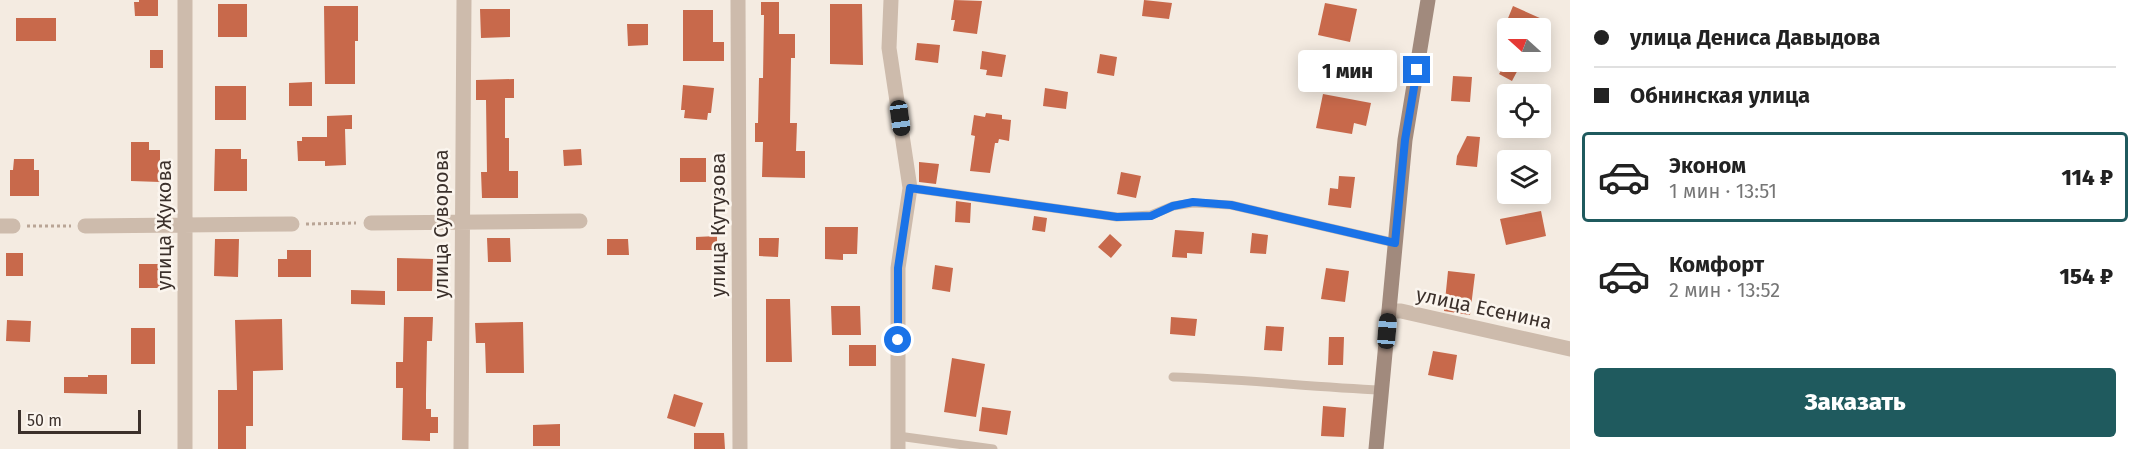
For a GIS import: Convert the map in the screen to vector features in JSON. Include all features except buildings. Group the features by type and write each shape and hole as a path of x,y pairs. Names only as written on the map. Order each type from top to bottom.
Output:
{"street":[{"name":"улица Жукова","path":"185,0 186,449"},
{"name":"улица Суворова","path":"461,449 464,0"},
{"name":"улица Кутузова","path":"738,0 740,449"},
{"path":"891,0 890,48 910,188 898,268 898,442"},
{"path":"1376,449 1405,140 1428,0"},
{"path":"371,223 580,220"},
{"path":"85,226 292,224"},
{"name":"улица Есенина","path":"1389,311 1401,311 1570,348"}],"lane":[{"path":"910,188 1117,217 1151,216 1173,206 1193,202 1231,205 1395,243"},
{"path":"1173,377 1228,378 1305,386 1382,390"},
{"path":"898,442 993,449"}],"path":[{"path":"292,224 371,223"},
{"path":"6,226 85,226"}],"route":[{"path":"898,340 898,268 910,188 1117,217 1151,216 1173,206 1193,202 1231,205 1395,243 1405,140 1417,70"}]}
